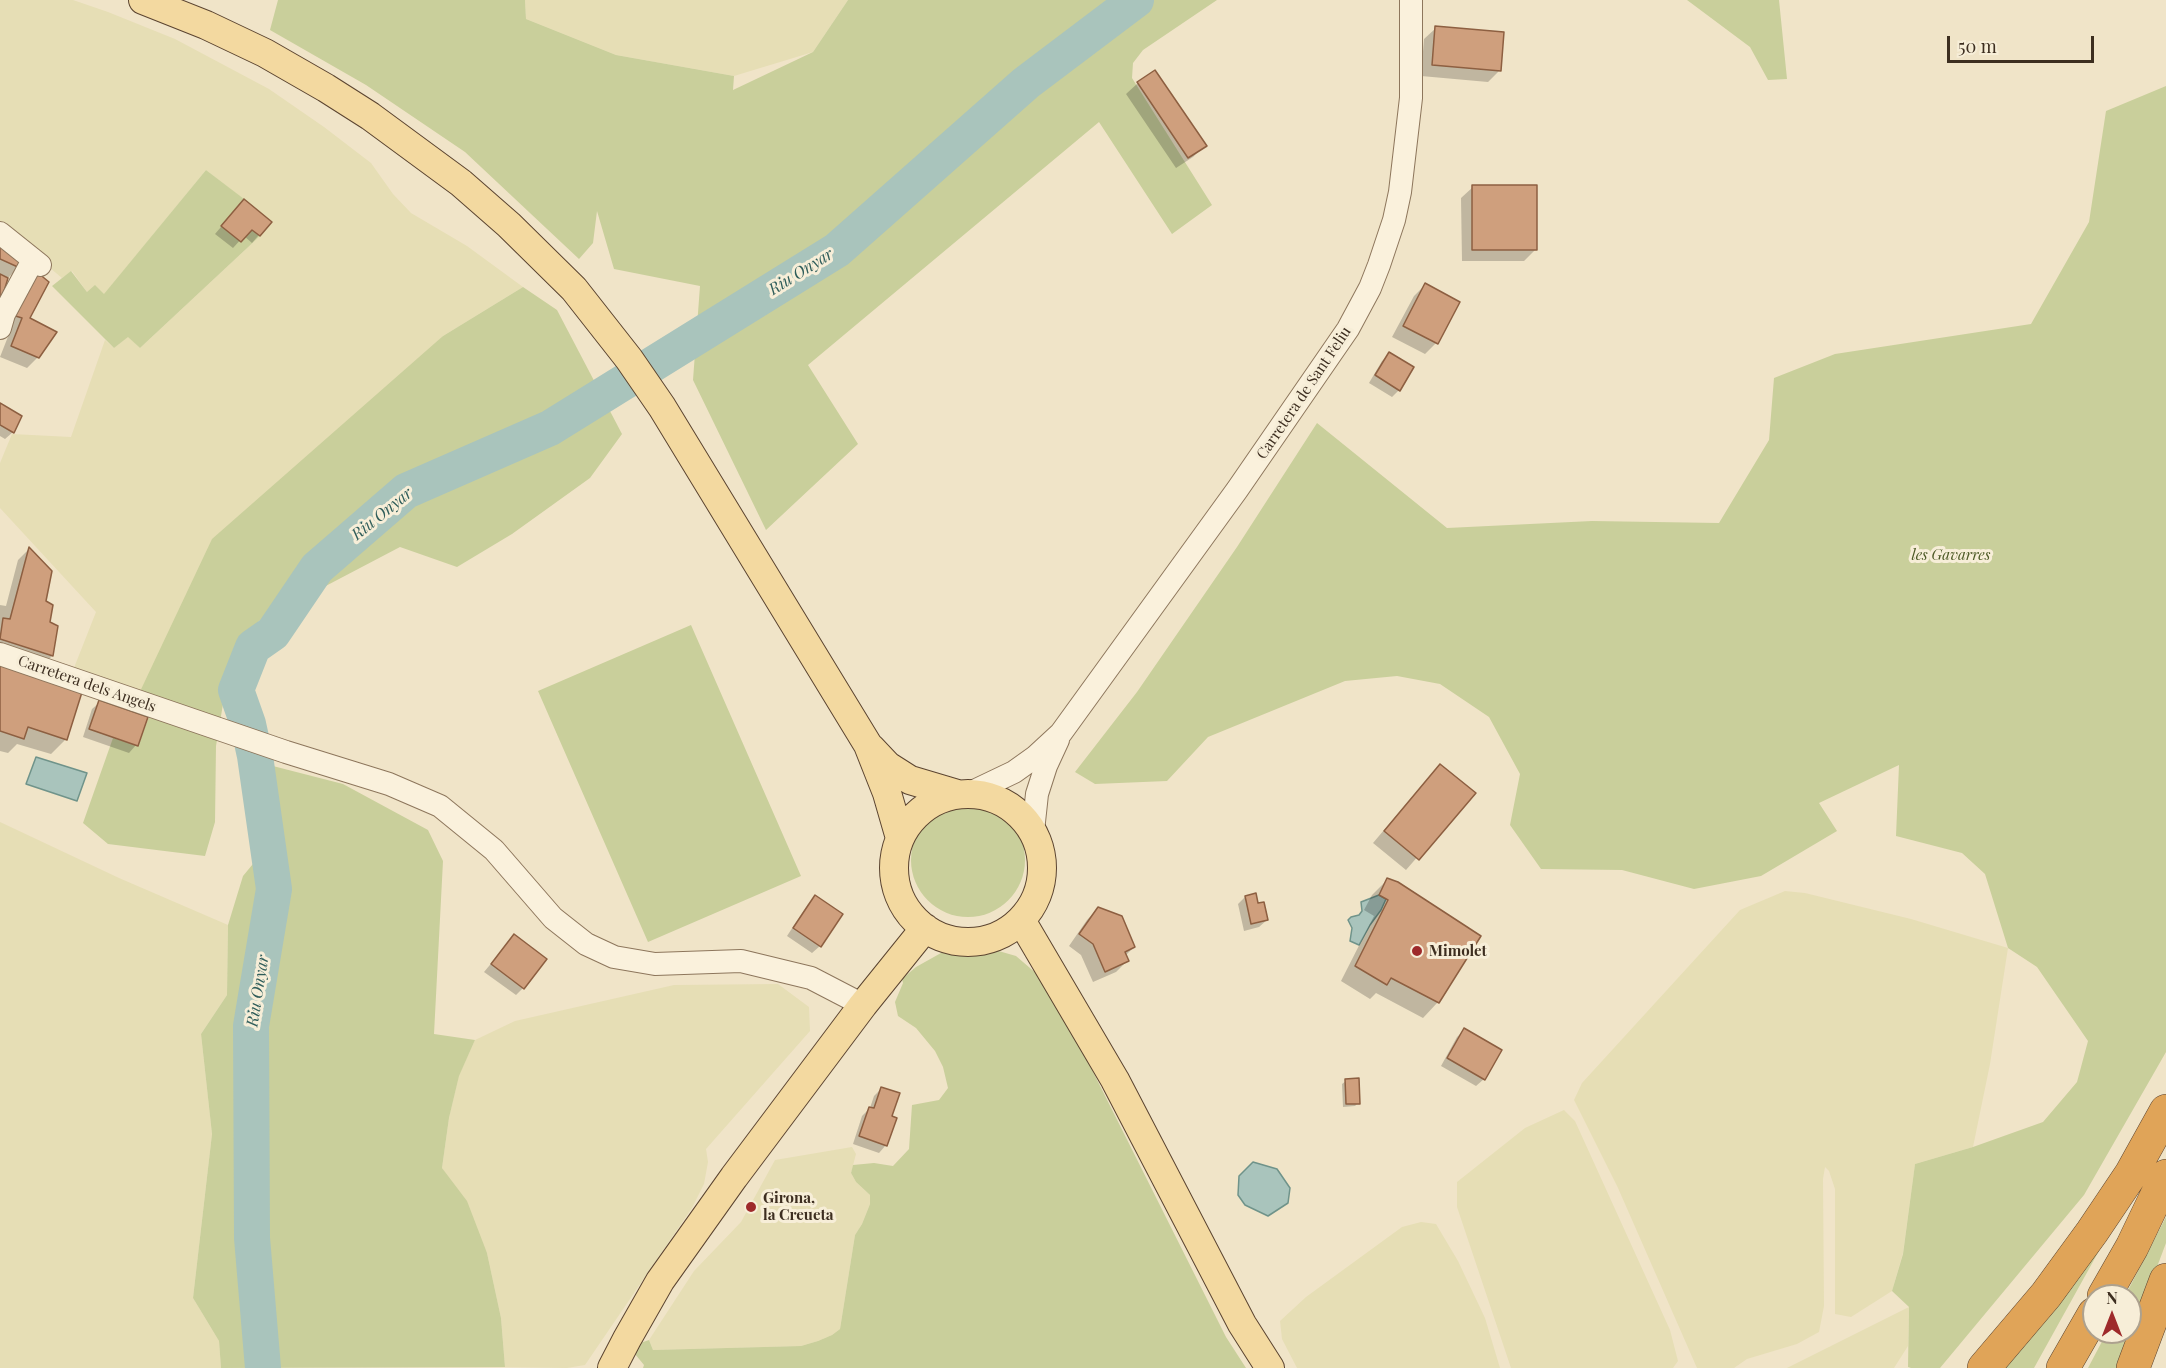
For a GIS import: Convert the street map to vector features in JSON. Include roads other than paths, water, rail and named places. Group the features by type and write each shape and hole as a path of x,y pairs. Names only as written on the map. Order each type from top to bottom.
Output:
{"highway":[{"path":"1984,1368 2046,1295 2092,1232 2132,1174 2166,1112"},
{"path":"2111,1284 2132,1247 2166,1176"},
{"path":"2133,1368 2166,1280"},
{"path":"2063,1368 2082,1335"}],"main road":[{"path":"143,0 206,25 266,54 326,88 444,169 495,213 583,299 629,359 707,479 868,745 887,793 900,838"},
{"path":"868,745 888,766 910,780 964,793 983,794 1006,803 1017,811 1033,831 1042,855 1042,879 1035,902 1021,920 1002,934 968,942 945,939 925,928 907,910 896,888 894,863 900,838 913,817 933,802 964,793"},
{"path":"1021,920 1115,1080 1242,1324 1270,1368"},
{"path":"612,1368 660,1281 734,1177 863,1005 925,928"}],"street":[{"name":"Carretera de Sant Feliu","path":"1033,831 1037,794 1046,766 1061,733 1276,434 1348,329 1370,288 1394,220 1402,173 1411,98 1411,0"},
{"path":"0,232 36,262 4,314 0,328"},
{"name":"Carretera dels Angels","path":"0,654 389,784 440,806 494,850 553,918 586,944 614,957 655,964 741,961 812,978 863,1005"},
{"name":"Carretera de Sant Feliu","path":"964,793 1014,772 1035,757 1061,733"}],"water":[{"path":"36,757 87,773 77,801 26,784"},
{"path":"1379,895 1386,899 1359,945 1350,941 1352,928 1348,920 1362,911 1361,902"},
{"path":"1253,1162 1277,1169 1290,1188 1288,1203 1268,1216 1245,1205 1238,1195 1239,1176"}],"waterway":[{"name":"Riu Onyar","path":"263,1368 252,1238 251,1026 274,889 255,756 248,724 236,690 253,647 273,633 317,568 406,491 550,428 837,250 1026,83 1136,0"}],"place":[{"name":"Mimolet","path":"1417,951"},
{"name":"Girona, la Creueta","path":"751,1207"}],"park label":[{"name":"les Gavarres","path":"1951,555"}]}
